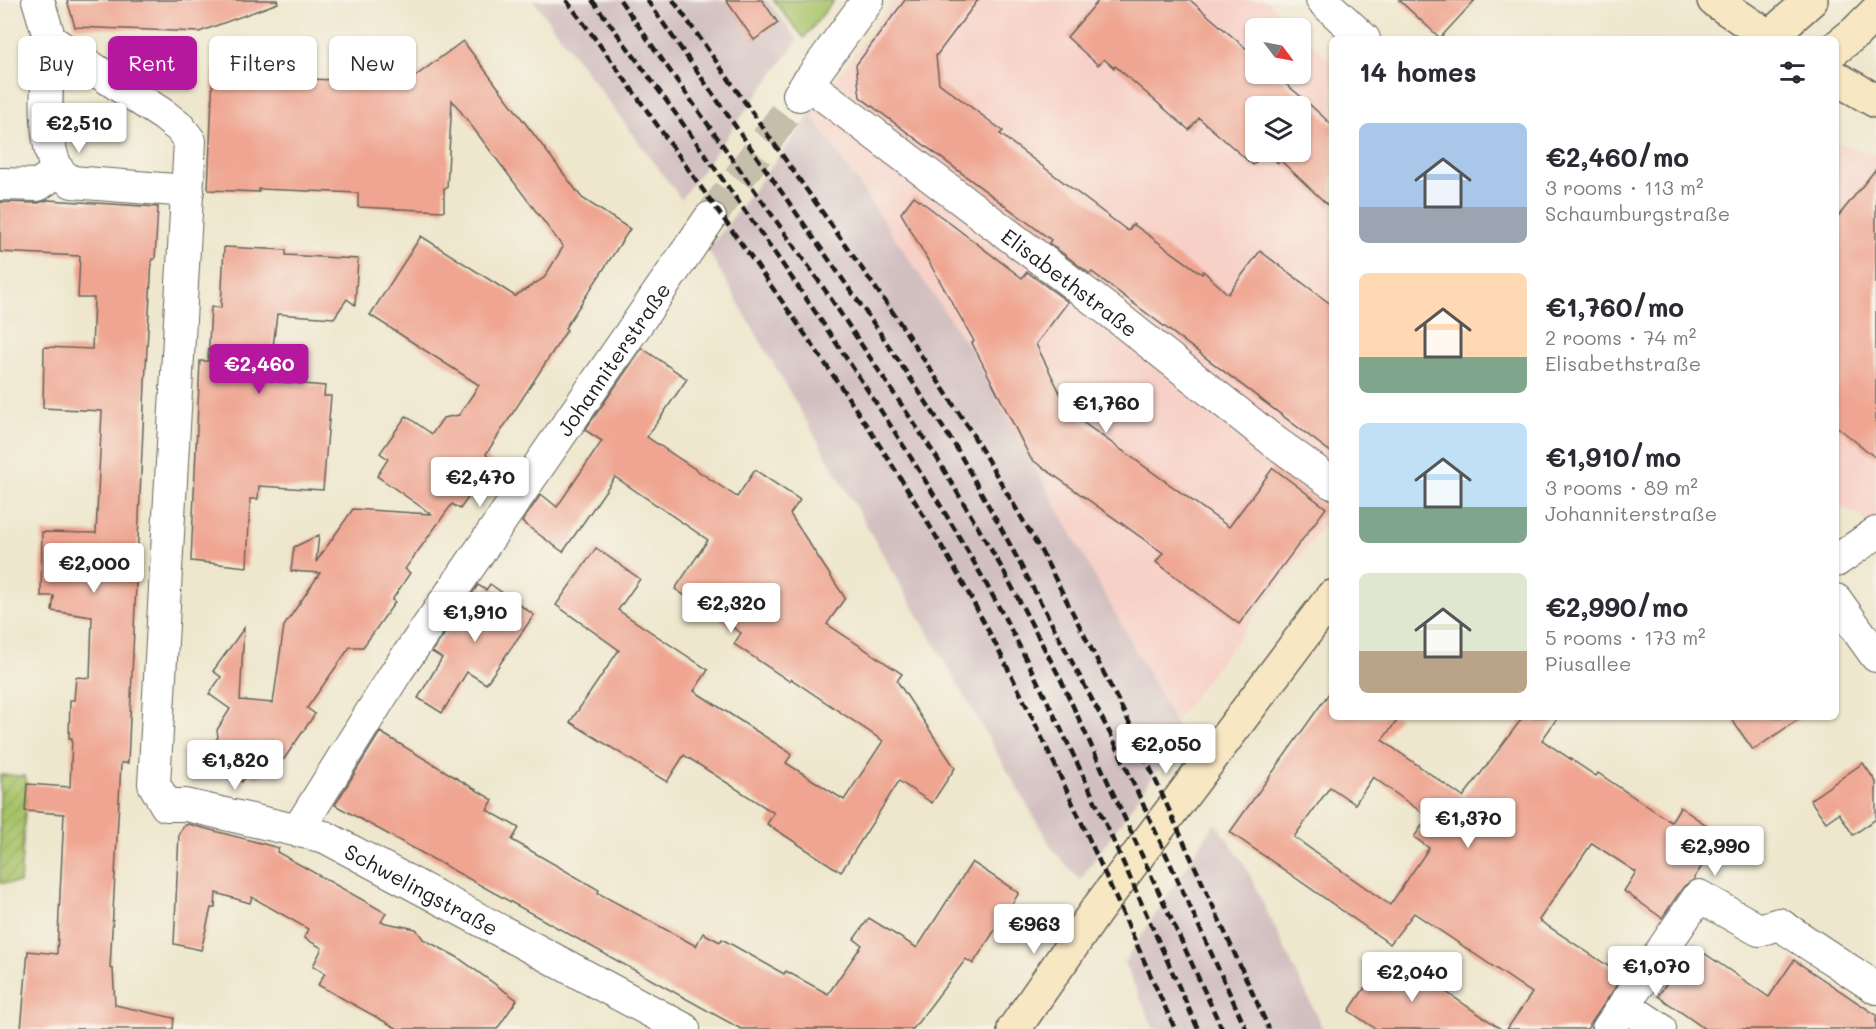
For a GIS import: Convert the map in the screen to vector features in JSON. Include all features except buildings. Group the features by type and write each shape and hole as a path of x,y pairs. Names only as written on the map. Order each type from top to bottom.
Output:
{"main road":[{"path":"1714,0 1766,36"},
{"path":"1771,36 1811,0"},
{"path":"1839,46 1876,12"},
{"path":"1839,80 1876,101"},
{"path":"1014,1029 1095,911 1329,601"}],"street":[{"path":"38,0 49,36"},
{"name":"Elisabethstraße","path":"868,0 803,89 1112,314 1271,439 1329,481"},
{"path":"1322,0 1361,36"},
{"path":"48,90 48,139 58,171 72,182 188,191 190,141 180,128 165,116 96,70"},
{"path":"0,184 38,185 58,171"},
{"name":"Schwelingstraße","path":"188,191 154,784 166,805 186,805 325,837 684,1029"},
{"name":"Johanniterstraße","path":"298,830 397,671 710,218"},
{"path":"1839,559 1876,533"},
{"path":"1839,604 1876,656"},
{"path":"1660,1029 1616,1017 1699,896 1759,930 1779,924 1876,988"}],"shaded area":[{"path":"533,0 767,0 798,40 681,199"},
{"path":"894,0 1266,0 1285,18 1245,18 1245,84 1311,84 1311,42 1329,59 1329,518 1175,722 970,349 811,114"},
{"path":"811,114 970,349 1175,722 1181,737 1080,880 1053,850 708,250"},
{"path":"1839,143 1876,156 1876,536 1859,514 1839,507"},
{"path":"1215,822 1245,865 1323,1029 1154,1029 1124,963"}],"green space":[{"path":"773,0 834,0 804,38"},
{"path":"0,775 25,776 27,784 20,883 0,883"}],"tunnel":[{"path":"710,218 799,95"}],"railway":[{"path":"566,0 628,83 824,362 886,455 944,550 1026,704 1175,1029"},
{"path":"592,0 795,282 881,411 963,544 1018,643 1072,752 1198,1029"},
{"path":"620,0 825,290 937,458 1003,570 1060,678 1222,1029"},
{"path":"647,0 874,324 956,447 1114,741 1246,1029"},
{"path":"673,0 896,317 970,430 1041,551 1129,722 1269,1029"}]}
